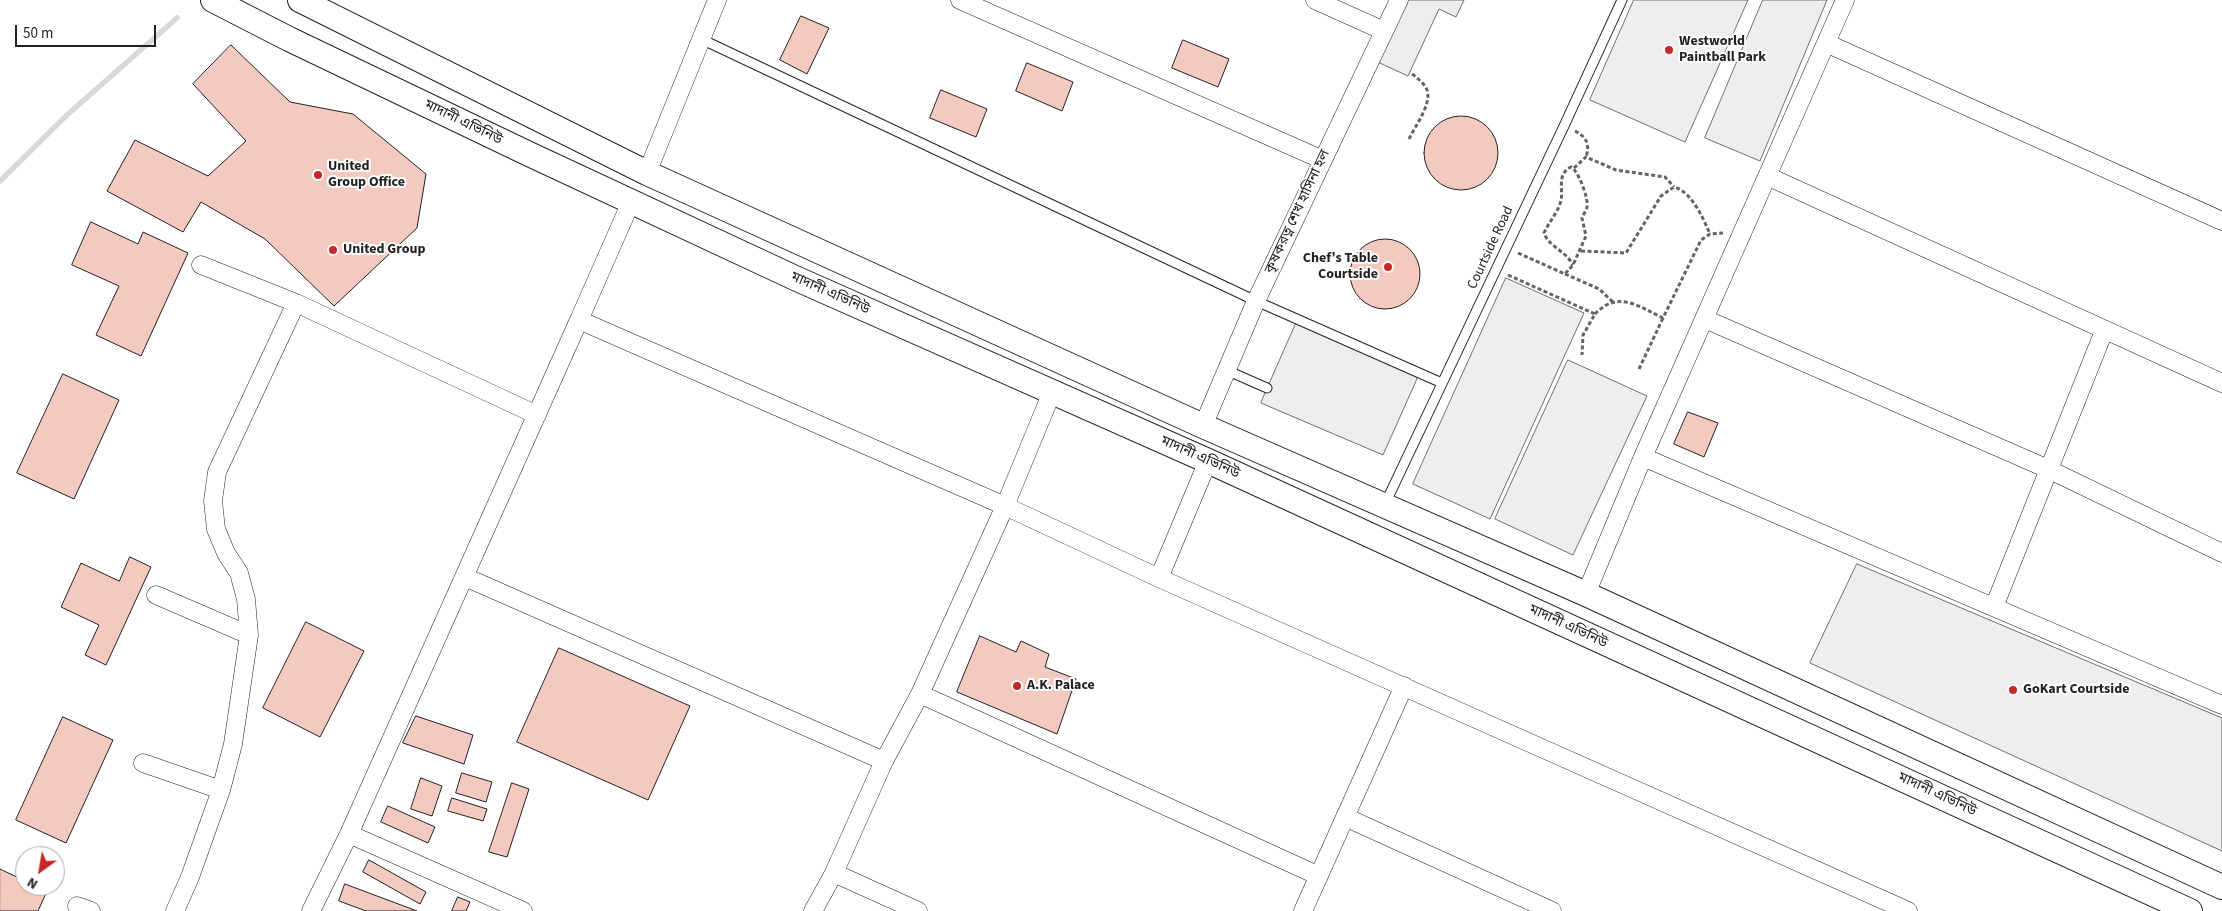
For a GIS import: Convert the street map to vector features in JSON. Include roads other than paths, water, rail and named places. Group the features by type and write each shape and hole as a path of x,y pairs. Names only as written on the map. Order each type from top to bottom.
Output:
{"main road":[{"name":"মাদানী এভিনিউ","path":"213,0 288,39 795,278 1208,461 2190,911"},
{"path":"300,0 647,173 1203,426 1586,594 2222,887"},
{"path":"1372,536 1384,506"},
{"path":"1575,630 1586,594"}],"street":[{"path":"647,173 717,0"},
{"path":"960,0 1323,160"},
{"path":"1315,0 1384,31"},
{"name":"কৃষকরত্ন শেখ হাসিনা হল","path":"1203,426 1256,301 1399,0"},
{"path":"1586,594 1642,457 1705,319 1845,0"},
{"path":"1826,43 2222,221"},
{"path":"1767,176 2222,383"},
{"path":"312,911 349,834 465,577 631,202"},
{"path":"201,265 296,302 537,415"},
{"path":"175,911 190,877 221,790 233,744 249,636 246,599 239,573 226,554 216,529 213,501 217,472 296,302"},
{"path":"1705,319 2048,469 2222,553"},
{"path":"579,320 1005,506 1159,578 1908,911"},
{"path":"1994,607 2104,330"},
{"path":"813,911 834,873 884,761 920,694 1005,506 1052,392"},
{"path":"1642,457 2222,705"},
{"path":"1159,578 1208,461"},
{"path":"465,577 884,761"},
{"path":"156,595 249,636"},
{"path":"1304,911 1404,686"},
{"path":"920,694 1319,876"},
{"path":"143,763 221,790"},
{"path":"1345,817 1552,911"},
{"path":"349,834 523,911"},
{"path":"834,873 918,911"}],"lane":[{"name":"Courtside Road","path":"1384,506 1622,0"},
{"path":"701,39 1256,301 1442,383"},
{"path":"1226,370 1267,388"}],"waterway":[{"path":"0,181 67,115 177,18"}],"place":[{"name":"Westworld Paintball Park","path":"1669,50"},
{"name":"United Group Office","path":"318,175"},
{"name":"United Group","path":"333,250"},
{"name":"Chef's Table Courtside","path":"1388,267"},
{"name":"A.K. Palace","path":"1017,686"},
{"name":"GoKart Courtside","path":"2013,690"}]}
